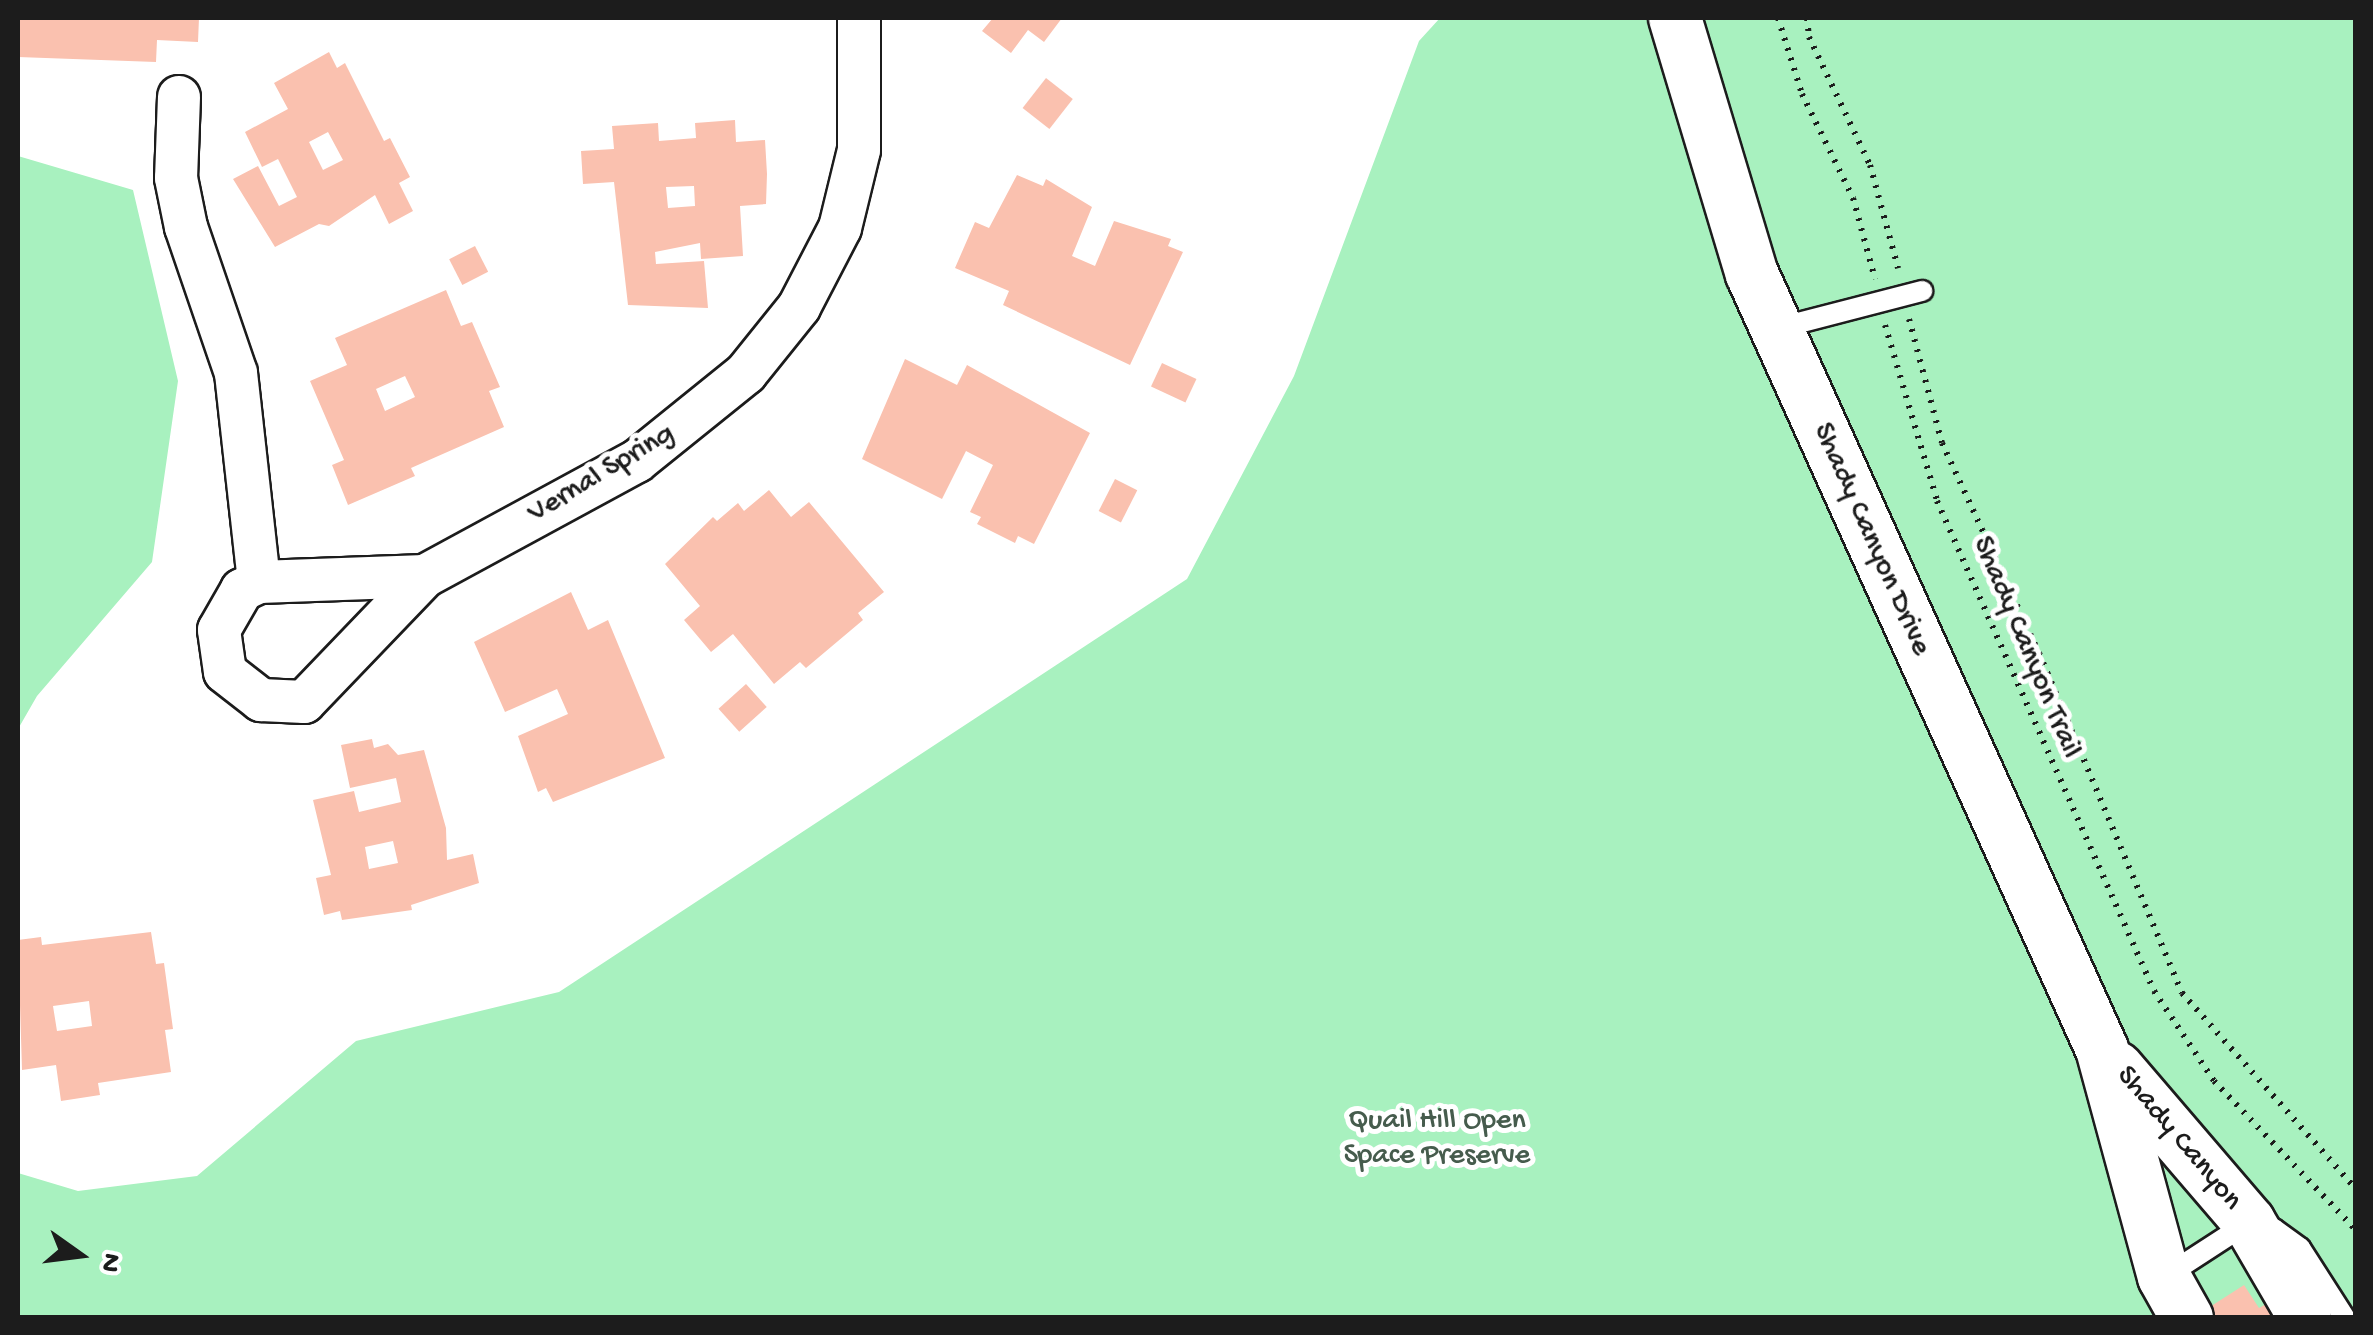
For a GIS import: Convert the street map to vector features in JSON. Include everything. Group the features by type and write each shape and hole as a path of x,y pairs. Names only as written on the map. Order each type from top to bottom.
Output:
{"street":[{"name":"Vernal Spring","path":"425,576 259,582 242,590 228,610 220,651 225,672 241,688 283,705 322,690 425,576 637,461 746,373 798,307 840,228 859,150 859,18"},
{"name":"Shady Canyon Drive","path":"1675,18 1701,121 1774,329 2102,1050"},
{"path":"180,98 176,178 186,227 236,373 259,582"},
{"name":"Shady Canyon","path":"2102,1050 2248,1222 2305,1318"},
{"name":"Shady Canyon","path":"2102,1050 2175,1297"}],"lane":[{"path":"1774,329 1912,294"},
{"path":"2175,1297 2248,1222 2274,1228 2300,1248 2344,1318"}],"path":[{"name":"Shady Canyon Trail","path":"1778,18 1802,94 1853,198 1938,501 2154,991 2214,1081 2356,1230"},
{"name":"Shady Canyon Trail","path":"1807,18 1809,37 1891,224 1912,294 1942,443 2039,653 2182,994 2356,1189"}],"green space":[{"name":"Quail Hill Open Space Preserve","path":"1440,18 2355,18 2355,1317 18,1317 18,1173 78,1191 197,1176 356,1041 559,992 1187,579 1294,376 1419,41"},
{"path":"18,156 133,190 178,381 152,562 37,696 18,729"}],"building":[{"path":"18,18 199,18 198,42 157,40 156,62 18,57"},
{"path":"993,18 1062,18 1044,42 1028,30 1011,53 982,31"},
{"path":"329,52 337,68 345,63 384,141 390,138 410,177 399,183 413,211 389,224 375,195 329,226 319,224 275,247 233,179 258,166 279,206 297,197 278,159 262,167 245,132 288,109 274,83","holes":["328,132 343,160 323,170 309,142"]},
{"path":"1046,78 1073,99 1049,129 1023,108"},
{"path":"735,120 736,142 765,140 766,204 740,206 743,256 701,259 700,243 655,252 656,264 704,261 708,308 628,305 614,182 583,184 581,151 614,149 612,126 658,123 659,141 696,138 695,123","holes":["694,186 695,206 668,208 666,187"]},
{"path":"1017,175 1043,186 1046,179 1092,207 1072,256 1095,266 1114,221 1171,239 1168,246 1183,252 1130,365 1003,305 1009,291 955,268 975,222 989,228"},
{"path":"475,246 488,272 462,285 449,259"},
{"path":"446,290 461,326 472,322 500,387 489,391 504,427 411,468 415,476 348,505 332,465 344,460 310,381 347,365 335,338","holes":["405,376 415,397 385,411 376,389"]},
{"path":"905,359 957,385 967,365 1090,433 1034,544 1018,536 1015,543 977,524 981,517 970,512 993,465 966,451 942,499 862,459"},
{"path":"1162,363 1196,379 1185,403 1151,387"},
{"path":"1115,479 1137,490 1121,522 1099,511"},
{"path":"769,490 791,517 809,502 884,592 858,613 863,620 806,668 800,662 774,684 733,634 711,652 684,620 700,606 665,564 713,517 717,521 738,503 744,511"},
{"path":"571,592 588,630 608,620 665,758 553,802 546,788 538,792 518,736 568,714 557,689 505,712 474,642"},
{"path":"746,684 767,707 739,732 719,709"},
{"path":"372,739 374,748 388,744 398,755 424,750 446,828 447,860 473,854 479,883 411,905 412,910 342,920 340,911 324,915 316,878 331,875 313,800 354,791 359,812 401,802 396,778 350,788 341,745","holes":["393,841 398,863 369,869 365,847"]},
{"path":"151,932 156,964 164,963 173,1029 165,1030 171,1072 98,1083 100,1095 61,1101 56,1065 22,1070 18,940 41,937 42,945","holes":["89,1001 92,1026 57,1031 53,1006"]},
{"path":"2244,1285 2259,1308 2266,1304 2275,1318 2210,1318 2205,1310"}]}
